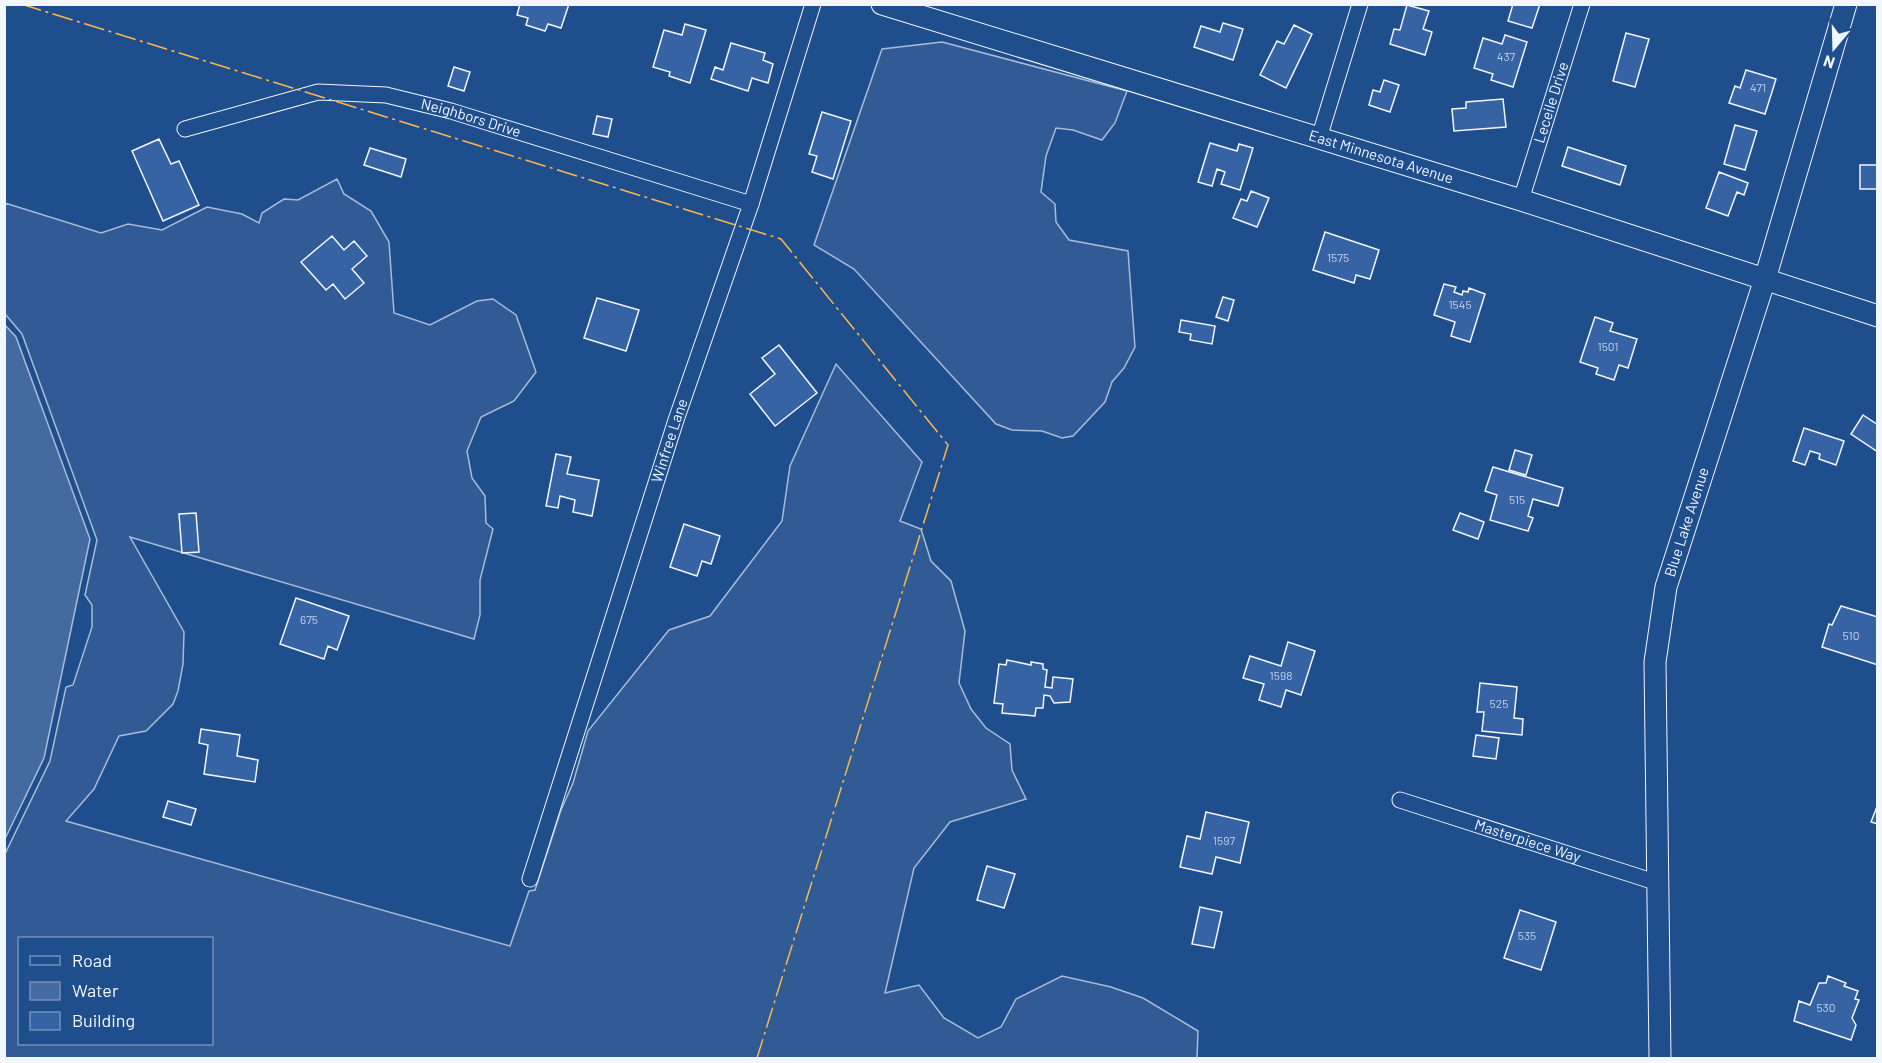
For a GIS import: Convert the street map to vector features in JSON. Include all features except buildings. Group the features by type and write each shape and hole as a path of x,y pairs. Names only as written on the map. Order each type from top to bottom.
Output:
{"main road":[{"name":"East Minnesota Avenue","path":"882,4 1521,200 1878,316"},
{"name":"Blue Lake Avenue","path":"1660,1059 1655,882 1656,636 1666,587 1765,279 1846,4"}],"street":[{"name":"Winfree Lane","path":"530,879 676,420 751,204 813,4"},
{"path":"1319,138 1360,4"},
{"name":"Leceile Drive","path":"1521,200 1582,4"},
{"name":"Neighbors Drive","path":"185,129 318,92 386,95 451,111 751,204"},
{"name":"Masterpiece Way","path":"1400,800 1655,882"}],"shaded area":[{"path":"942,42 1127,91 1115,123 1102,140 1073,130 1056,128 1046,156 1041,192 1055,204 1056,222 1069,240 1128,251 1135,347 1124,368 1112,382 1105,402 1073,436 1062,438 1042,431 1012,430 996,424 854,269 814,245 882,49"},
{"path":"337,179 344,194 371,211 389,242 394,313 430,325 477,301 493,299 516,315 536,372 514,401 481,417 467,451 472,478 485,496 486,523 493,529 480,580 480,615 474,639 130,537 184,632 183,664 178,691 173,704 146,731 119,736 94,789 66,821 510,946 529,891 535,890 561,810 573,783 588,731 669,630 710,616 782,521 790,466 836,364 922,462 900,521 921,529 931,561 951,581 965,631 959,683 971,709 986,728 1010,744 1012,770 1026,799 950,822 914,868 885,993 919,985 944,1018 978,1038 1001,1027 1016,999 1062,976 1111,987 1143,998 1198,1031 1197,1058 5,1058 4,856 50,761 66,687 73,685 92,627 92,605 85,595 97,540 22,334 5,314 5,203 101,233 128,224 162,230 207,207 242,214 259,223 262,213 284,199 298,200"}],"water":[{"path":"5,325 16,337 90,539 44,758 5,839"}],"power":[{"path":"21,4 781,239 948,445 757,1058"}]}
